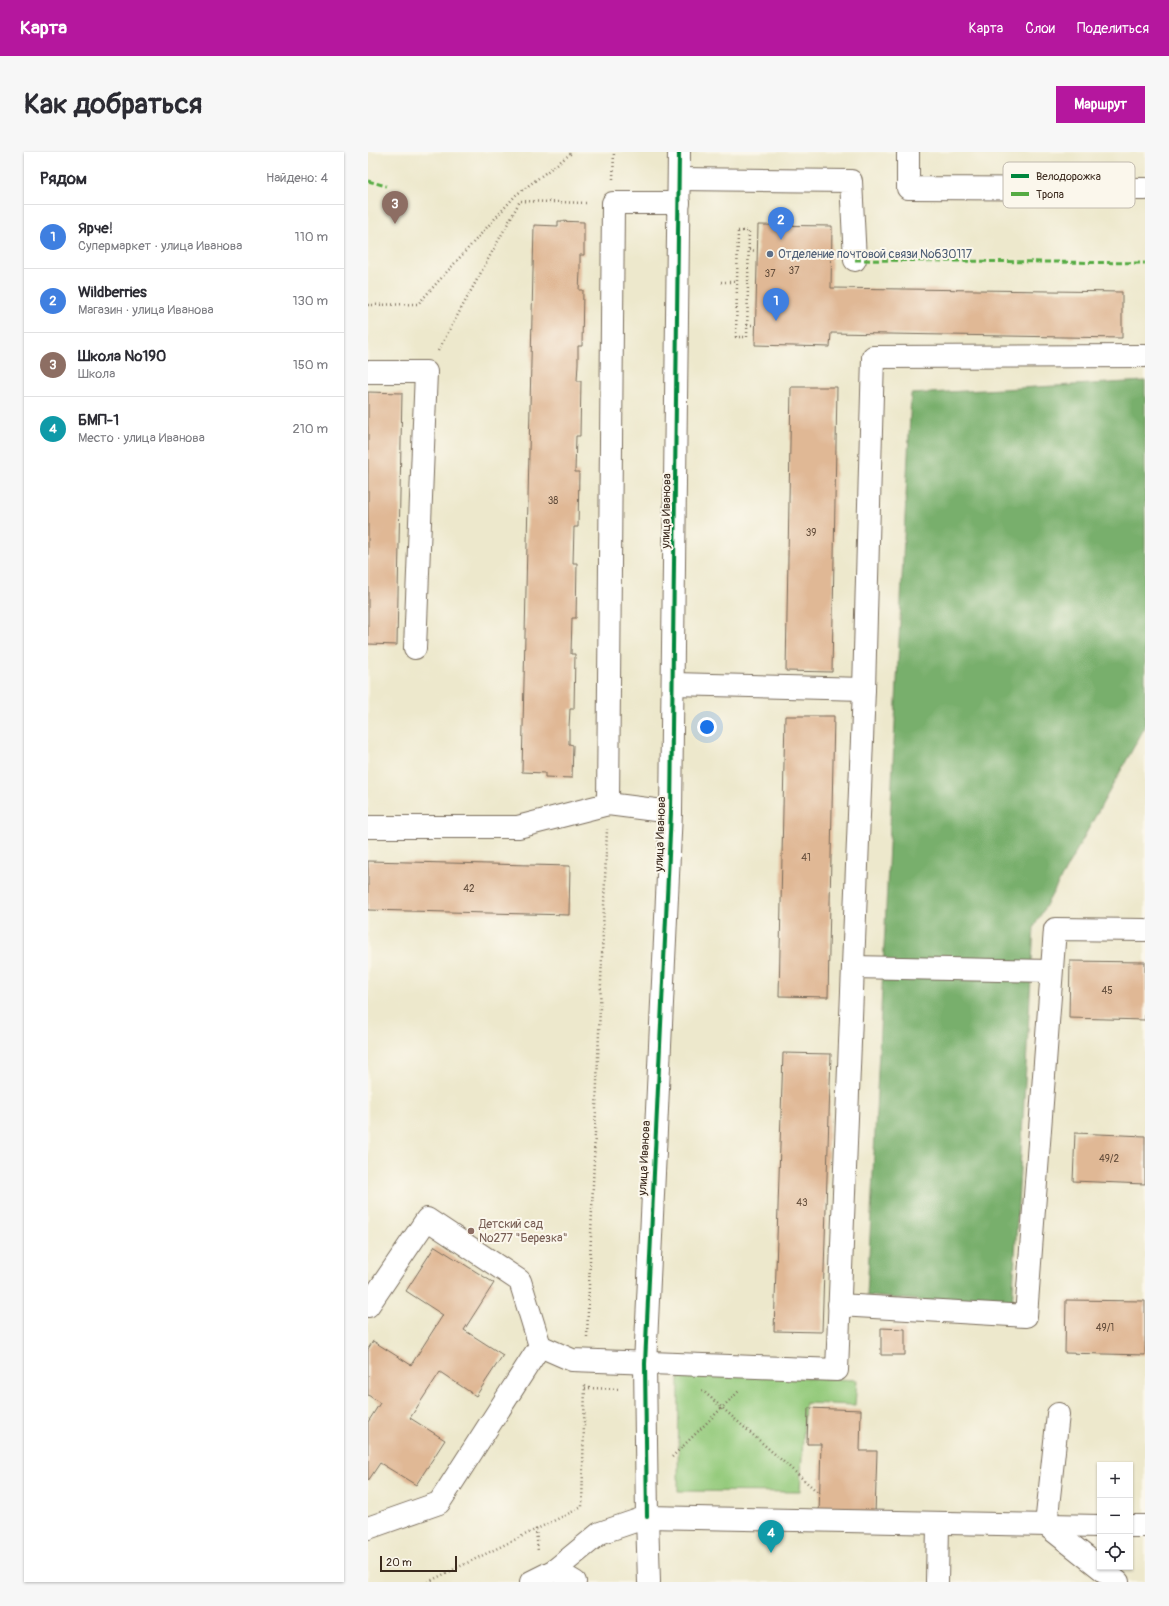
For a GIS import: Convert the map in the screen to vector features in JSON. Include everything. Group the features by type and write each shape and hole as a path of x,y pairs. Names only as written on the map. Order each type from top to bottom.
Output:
{"street":[{"name":"улица Иванова","path":"649,1582 644,1364 671,812 674,684 680,152"},
{"path":"908,152 908,188 1003,188"},
{"path":"679,179 851,181 855,260"},
{"path":"1135,189 1145,189"},
{"path":"608,804 613,203 679,203"},
{"path":"368,1306 427,1219 520,1281 540,1346 572,1360 644,1364 837,1370 864,689 873,357 1145,356"},
{"path":"368,372 426,372 415,648"},
{"path":"674,684 864,689"},
{"path":"368,827 518,827 608,804 671,812"},
{"path":"839,1305 1026,1316 1055,929 1144,927"},
{"path":"853,968 1051,971"},
{"path":"368,1528 439,1503 540,1346"},
{"path":"1046,1525 1058,1414"},
{"path":"531,1582 555,1570 600,1533 648,1517 1097,1526"},
{"path":"938,1523 938,1582"},
{"path":"1046,1525 1118,1582"},
{"path":"1133,1526 1145,1526"},
{"path":"555,1570 575,1582"}],"path":[{"path":"368,305 418,304 516,195 574,152"},
{"path":"614,152 614,159"},
{"path":"516,195 520,201"},
{"path":"520,201 613,203"},
{"path":"426,372 520,201"},
{"path":"738,230 749,231 747,337 736,337 737,282 738,230"},
{"path":"748,250 757,251"},
{"path":"722,282 737,282"},
{"path":"747,325 756,325"},
{"path":"428,1582 582,1507 586,1361 608,804"},
{"path":"667,1462 723,1408 762,1367"},
{"path":"700,1388 820,1494"}],"green space":[{"path":"1145,381 1145,727 1034,927 1012,1308 867,1296 911,394"},
{"path":"679,1372 857,1380 855,1405 805,1403 800,1492 678,1491"}],"building":[{"path":"558,221 584,222 584,255 580,255 579,290 583,290 582,346 578,346 577,381 581,381 580,436 576,436 575,472 579,472 578,527 574,527 573,563 577,563 576,618 572,618 571,654 575,654 574,709 570,709 569,727 569,744 573,745 572,778 545,777 545,773 522,772 534,225 558,226"},
{"path":"758,225 832,226 831,288 1122,292 1122,338 831,333 830,347 755,345"},
{"path":"791,387 837,387 832,672 786,671"},
{"path":"368,392 402,393 397,645 368,644"},
{"path":"785,716 834,716 828,997 779,996"},
{"path":"368,861 570,866 569,915 368,910"},
{"path":"1070,961 1145,962 1145,1020 1069,1018"},
{"path":"783,1053 831,1054 822,1332 774,1331"},
{"path":"1075,1133 1145,1136 1145,1184 1073,1181"},
{"path":"435,1246 494,1283 464,1330 503,1355 476,1396 440,1372 410,1418 445,1440 416,1485 380,1463 368,1481 368,1422 380,1403 368,1395 368,1349 373,1341 411,1365 443,1315 406,1291"},
{"path":"1066,1300 1145,1301 1145,1355 1065,1353"},
{"path":"881,1328 905,1329 905,1355 881,1355"},
{"path":"808,1408 861,1410 860,1451 877,1451 875,1515 819,1514 821,1444 807,1444"}],"marked path":[{"path":"368,181 386,186"},
{"path":"855,260 1145,263"}],"cycle path":[{"path":"647,1517 645,1364 671,812 679,152"}],"place":[{"name":"Школа №190","path":"395,224"},
{"name":"Wildberries","path":"781,240"},
{"name":"Отделение почтовой связи №630117","path":"770,254"},
{"name":"Ярче!","path":"776,321"},
{"name":"Детский сад №277 \"Березка\"","path":"471,1231"},
{"name":"БМП-1","path":"771,1553"}]}
